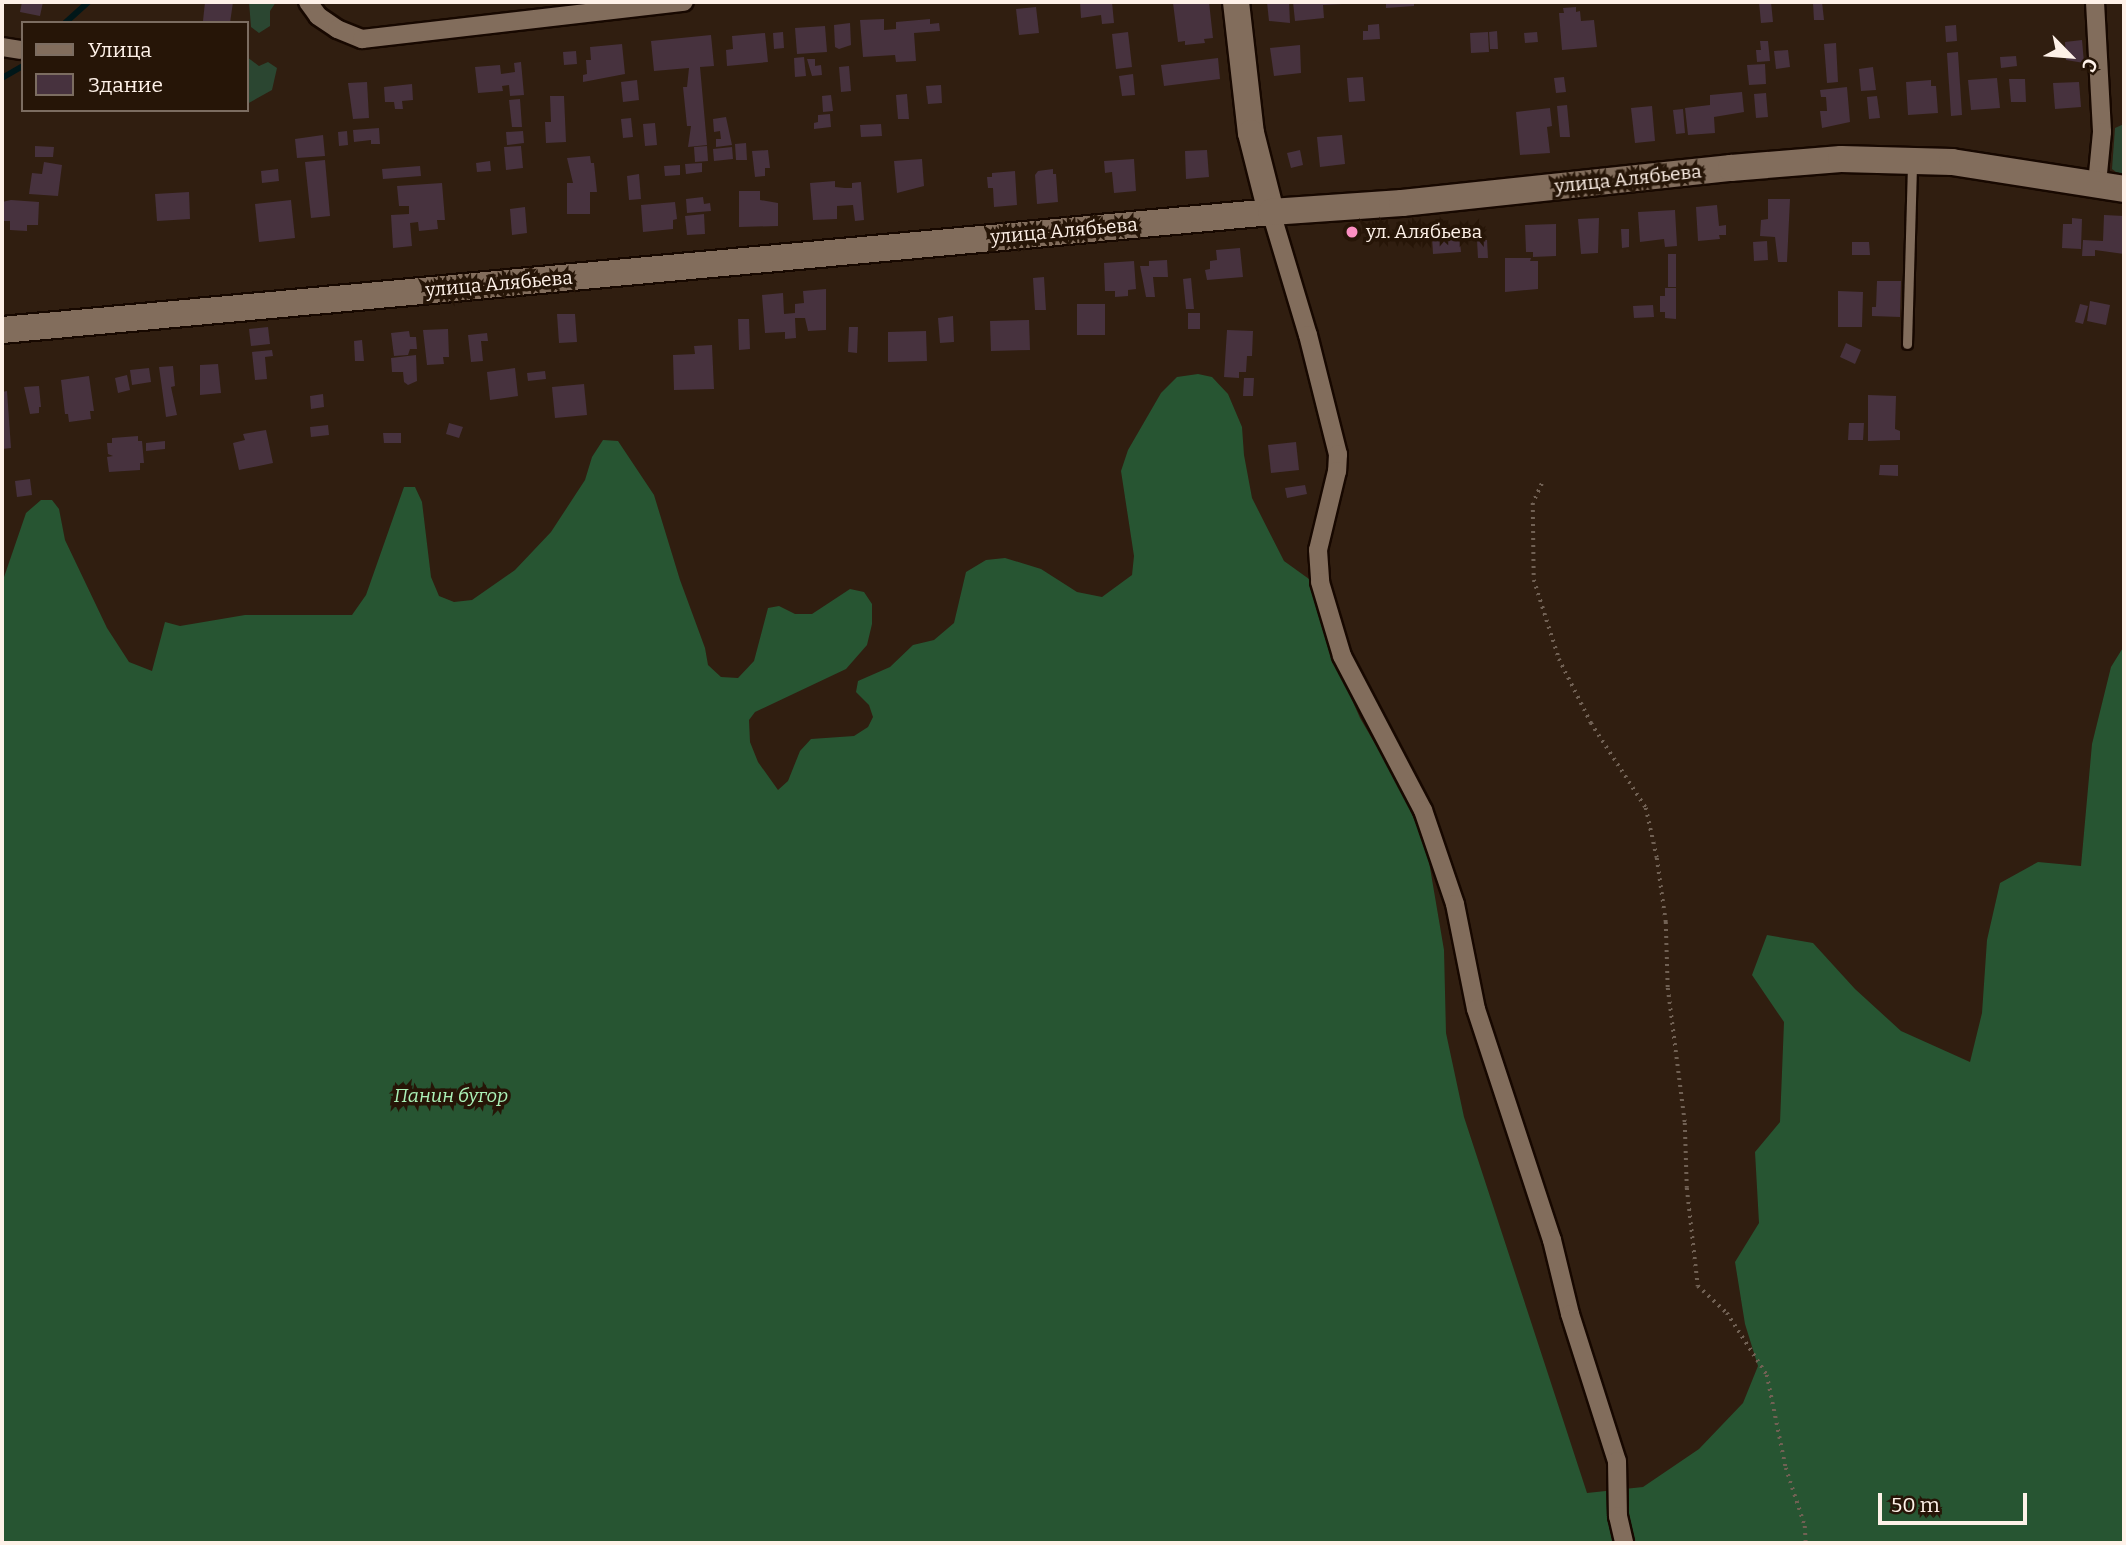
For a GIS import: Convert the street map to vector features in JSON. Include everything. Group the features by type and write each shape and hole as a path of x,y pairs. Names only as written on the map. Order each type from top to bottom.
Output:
{"main road":[{"path":"1236,2 1251,134 1271,212"},
{"name":"улица Алябьева","path":"2,330 1271,212 1402,203 1777,164 1912,159 2124,189"}],"street":[{"path":"308,2 318,16 337,29 362,38 684,2"},
{"path":"2095,2 2102,132 2097,184"},
{"path":"2,47 21,50"},
{"path":"1271,212 1311,348 1338,454 1337,471 1318,550 1320,582 1342,656 1423,810 1455,904 1476,1009 1552,1240 1570,1314 1617,1461 1618,1516 1624,1543"}],"lane":[{"path":"1907,344 1912,159"}],"path":[{"path":"1542,484 1533,503 1534,580 1559,659 1591,723 1646,808 1657,858 1666,922 1673,1048 1685,1124 1687,1188 1698,1286 1727,1314 1767,1375 1786,1468 1805,1526 1806,1543"}],"green space":[{"path":"249,2 276,2 270,11 270,26 259,33 251,27"},
{"path":"248,58 259,66 268,62 277,68 272,90 248,103"},
{"path":"2124,124 2124,178 2112,169 2115,128"},
{"name":"Панин бугор","path":"1198,374 1212,377 1228,394 1242,427 1252,498 1284,561 1309,579 1326,640 1360,718 1400,786 1427,850 1444,950 1446,1033 1464,1117 1587,1493 1643,1487 1699,1449 1743,1403 1758,1366 1745,1324 1735,1262 1759,1223 1755,1152 1780,1122 1784,1022 1752,975 1767,935 1813,943 1855,989 1901,1031 1970,1062 1982,1013 1987,940 2000,883 2038,862 2081,866 2092,744 2111,667 2124,646 2124,1543 2,1543 2,583 26,513 41,500 52,500 59,509 65,540 107,628 129,662 152,671 165,622 180,626 245,615 352,615 366,595 404,487 415,487 422,502 431,577 439,596 454,602 472,600 515,570 551,532 585,480 592,457 603,440 618,441 654,495 680,580 705,648 708,665 721,677 738,678 754,661 768,608 779,606 795,614 812,614 850,589 864,592 872,604 872,624 867,645 846,669 755,712 749,720 750,742 758,762 778,790 788,781 800,751 811,739 854,736 868,727 873,717 869,705 856,692 858,681 890,667 913,645 934,640 954,623 966,572 986,560 1005,558 1041,569 1077,592 1102,597 1132,575 1134,556 1121,471 1128,450 1161,393 1177,377"}],"building":[{"path":"22,2 43,2 40,16 20,12"},
{"path":"205,2 233,2 230,21 203,21"},
{"path":"1080,2 1112,2 1114,23 1102,24 1101,15 1081,18"},
{"path":"1209,2 1213,38 1204,39 1205,43 1185,45 1185,41 1178,42 1173,3"},
{"path":"1267,2 1289,2 1290,23 1269,21"},
{"path":"1293,2 1343,4 1323,5 1324,18 1295,21"},
{"path":"1386,2 1414,2 1414,6 1386,8"},
{"path":"1759,2 1771,2 1773,22 1761,23"},
{"path":"1822,2 1824,20 1814,20 1813,3"},
{"path":"1036,7 1039,33 1019,35 1016,9"},
{"path":"1576,7 1576,12 1580,11 1581,21 1594,20 1597,47 1562,50 1559,13 1564,13 1563,8"},
{"path":"884,19 884,30 896,29 896,22 930,19 930,24 939,23 940,31 914,33 916,61 896,62 895,55 863,57 860,20"},
{"path":"850,23 851,45 839,49 835,47 834,25"},
{"path":"1379,24 1380,39 1363,40 1363,31 1368,31 1368,25"},
{"path":"1956,25 1957,41 1946,42 1945,26"},
{"path":"825,26 827,52 797,54 795,28"},
{"path":"1497,31 1498,49 1490,49 1489,32"},
{"path":"783,32 784,48 774,49 773,33"},
{"path":"1128,32 1132,67 1116,69 1112,34"},
{"path":"1488,32 1489,52 1471,53 1470,33"},
{"path":"1537,32 1538,42 1525,43 1524,33"},
{"path":"765,33 768,62 727,66 726,50 733,49 732,36"},
{"path":"711,35 714,66 700,67 707,145 688,147 691,126 687,126 683,87 687,87 689,68 654,71 651,41"},
{"path":"2082,40 2084,63 2066,60 2065,42"},
{"path":"1760,41 1768,41 1770,61 1757,62 1756,50 1761,50"},
{"path":"1836,43 1838,82 1827,83 1824,44"},
{"path":"622,44 625,74 583,82 583,75 587,74 586,60 591,60 590,47"},
{"path":"1300,45 1301,73 1274,76 1270,48"},
{"path":"1788,50 1790,67 1776,69 1774,51"},
{"path":"576,51 577,64 564,65 563,52"},
{"path":"1958,52 1962,115 1951,116 1947,53"},
{"path":"2016,56 2017,66 2001,68 2000,57"},
{"path":"804,57 806,76 795,77 794,58"},
{"path":"1218,58 1220,79 1164,86 1161,65"},
{"path":"807,59 815,59 815,66 821,65 822,75 812,76"},
{"path":"521,62 524,95 510,96 509,85 502,86 503,91 478,93 475,67 500,65 501,74 515,72 514,63"},
{"path":"1765,64 1766,84 1749,85 1747,65"},
{"path":"849,66 851,91 841,92 839,67"},
{"path":"1873,67 1876,90 1861,91 1859,69"},
{"path":"1133,74 1135,95 1122,96 1119,76"},
{"path":"1363,77 1365,101 1349,102 1347,78"},
{"path":"1564,77 1566,92 1556,93 1554,78"},
{"path":"1997,78 2000,108 1971,110 1968,80"},
{"path":"2009,79 2025,79 2026,102 2011,102"},
{"path":"637,80 639,100 623,102 621,82"},
{"path":"1931,80 1931,86 1936,86 1938,113 1908,115 1906,82"},
{"path":"367,82 369,118 353,119 348,83"},
{"path":"2079,82 2081,107 2055,109 2053,83"},
{"path":"412,84 413,100 402,101 403,109 395,109 394,102 385,102 384,87"},
{"path":"941,85 942,103 928,104 926,86"},
{"path":"1847,87 1850,122 1822,128 1820,111 1827,111 1826,97 1821,97 1820,90"},
{"path":"1742,92 1744,112 1714,117 1715,133 1688,135 1685,108 1710,105 1710,95"},
{"path":"1766,93 1768,117 1756,118 1754,94"},
{"path":"907,94 909,119 898,119 896,95"},
{"path":"831,95 833,111 823,112 822,96"},
{"path":"550,96 564,96 566,142 546,143 545,122 551,122"},
{"path":"1877,96 1880,118 1869,119 1867,97"},
{"path":"520,99 522,127 512,127 509,100"},
{"path":"1567,105 1570,137 1560,137 1557,106"},
{"path":"1652,106 1655,141 1635,143 1631,108"},
{"path":"1550,108 1552,126 1547,127 1550,153 1520,155 1516,112"},
{"path":"1683,109 1685,133 1676,134 1673,110"},
{"path":"830,114 831,127 814,129 818,115"},
{"path":"726,117 732,145 716,147 716,139 721,139 720,131 714,132 713,119"},
{"path":"631,118 633,137 623,138 621,119"},
{"path":"655,123 657,145 645,146 643,124"},
{"path":"881,124 882,136 861,137 860,125"},
{"path":"379,128 380,144 371,144 371,140 354,142 353,130"},
{"path":"347,131 348,145 339,146 338,132"},
{"path":"523,131 524,143 507,145 506,132"},
{"path":"323,135 325,156 297,158 295,139"},
{"path":"1342,135 1345,164 1320,167 1317,137"},
{"path":"746,143 747,160 736,160 735,144"},
{"path":"35,146 54,147 53,157 35,157"},
{"path":"521,146 523,168 506,170 504,147"},
{"path":"707,146 708,161 695,162 694,147"},
{"path":"732,147 733,159 714,161 713,149"},
{"path":"768,150 770,168 765,168 765,176 755,177 752,151"},
{"path":"1207,150 1209,177 1186,179 1185,151"},
{"path":"1300,150 1303,165 1291,168 1287,153"},
{"path":"590,156 591,163 594,163 597,192 590,192 590,214 567,214 567,183 573,183 567,158"},
{"path":"922,159 924,186 897,193 894,161"},
{"path":"1134,159 1136,191 1114,193 1112,172 1105,173 1104,161"},
{"path":"325,160 330,216 311,218 305,162"},
{"path":"490,161 491,171 477,172 476,163"},
{"path":"44,162 62,165 58,196 29,194 32,173 42,174"},
{"path":"702,163 702,172 686,174 685,164"},
{"path":"680,165 680,175 665,176 664,166"},
{"path":"420,166 421,176 383,179 382,169"},
{"path":"278,169 279,181 262,183 261,171"},
{"path":"1053,169 1053,174 1056,174 1058,202 1037,204 1035,175 1038,171"},
{"path":"1015,171 1017,205 994,207 993,188 988,188 987,177 992,177 992,173"},
{"path":"639,174 641,199 629,200 627,176"},
{"path":"835,181 835,187 845,188 852,188 852,183 861,182 864,220 855,221 853,205 837,206 837,219 813,220 810,183"},
{"path":"442,183 445,220 437,220 438,229 419,231 418,222 410,223 412,246 393,248 391,215 409,214 409,206 399,206 397,186"},
{"path":"739,191 760,191 760,200 778,203 778,226 739,227"},
{"path":"189,192 190,219 157,221 155,194"},
{"path":"703,197 704,204 710,203 711,211 687,213 686,199"},
{"path":"1768,199 1790,199 1787,262 1778,262 1775,237 1760,236 1761,220 1768,219"},
{"path":"291,200 295,238 259,242 255,204"},
{"path":"2,202 39,202 38,225 27,225 27,231 10,230 10,221 2,221"},
{"path":"675,202 677,219 673,220 673,229 643,232 641,205"},
{"path":"1717,205 1719,226 1726,225 1726,235 1719,235 1720,239 1698,241 1696,207"},
{"path":"525,207 527,233 512,235 510,209"},
{"path":"1675,210 1677,246 1665,247 1664,239 1640,242 1638,212"},
{"path":"704,214 705,234 687,235 685,216"},
{"path":"2104,215 2124,216 2124,254 2095,250 2095,256 2082,256 2083,240 2103,241"},
{"path":"1599,218 1598,253 1581,254 1578,219"},
{"path":"2072,218 2082,219 2081,249 2062,248 2063,224 2072,224"},
{"path":"1556,224 1556,256 1533,257 1533,252 1526,252 1525,225"},
{"path":"1621,229 1629,229 1629,247 1622,248"},
{"path":"1459,233 1461,252 1433,254 1432,236"},
{"path":"1477,240 1487,240 1488,258 1478,258"},
{"path":"1767,241 1768,260 1754,261 1753,242"},
{"path":"1852,242 1869,242 1870,255 1852,255"},
{"path":"1240,248 1243,277 1207,280 1205,270 1210,269 1210,261 1217,260 1216,250"},
{"path":"1668,254 1676,254 1676,287 1668,287"},
{"path":"1505,258 1531,258 1530,261 1538,261 1538,289 1505,292"},
{"path":"1167,260 1168,277 1153,277 1155,297 1146,297 1140,266 1149,266 1149,261"},
{"path":"1134,261 1136,289 1128,290 1128,296 1115,297 1115,291 1105,291 1104,263"},
{"path":"1044,277 1046,310 1035,310 1033,278"},
{"path":"1191,278 1194,309 1186,309 1183,279"},
{"path":"1877,281 1901,281 1900,317 1872,316 1872,307 1876,307"},
{"path":"1665,288 1676,288 1676,319 1665,318 1665,312 1660,312 1660,296 1665,296"},
{"path":"826,289 826,330 808,331 805,318 795,318 796,338 785,339 785,332 765,333 762,295 783,293 784,314 795,313 795,304 804,303 803,291"},
{"path":"1838,291 1863,292 1862,327 1838,327"},
{"path":"2090,301 2110,305 2106,325 2087,321"},
{"path":"1077,304 1105,304 1105,335 1077,335"},
{"path":"2080,304 2088,306 2083,324 2075,322"},
{"path":"1653,305 1654,317 1634,318 1633,306"},
{"path":"1188,313 1200,313 1200,329 1188,329"},
{"path":"557,314 575,314 577,342 559,343"},
{"path":"953,316 954,342 940,343 938,318"},
{"path":"738,319 749,319 750,349 739,350"},
{"path":"1029,320 1030,350 991,351 990,321"},
{"path":"268,327 270,344 251,346 249,329"},
{"path":"849,327 858,327 857,353 848,352"},
{"path":"448,329 449,357 443,357 444,364 427,365 423,330"},
{"path":"1227,330 1253,331 1252,356 1247,356 1246,372 1239,372 1239,378 1224,377"},
{"path":"409,331 410,337 416,337 417,349 410,349 408,355 394,356 391,333"},
{"path":"926,331 927,361 888,362 888,332"},
{"path":"487,333 488,341 481,341 483,361 471,362 468,335"},
{"path":"362,340 364,361 355,361 354,341"},
{"path":"1846,343 1861,350 1855,364 1840,357"},
{"path":"712,345 714,389 674,390 673,355 695,354 694,346"},
{"path":"272,350 273,356 265,357 267,379 255,380 252,352"},
{"path":"416,355 417,381 408,385 404,382 403,372 392,372 391,358"},
{"path":"218,364 221,393 200,395 200,365"},
{"path":"173,366 175,386 171,387 177,415 166,417 159,367"},
{"path":"149,368 151,382 132,385 130,370"},
{"path":"515,368 518,396 490,400 487,372"},
{"path":"545,371 546,379 528,381 527,373"},
{"path":"127,375 130,390 118,393 115,378"},
{"path":"89,376 94,411 90,411 91,419 69,422 68,414 65,414 61,380"},
{"path":"1244,378 1254,378 1253,396 1243,396"},
{"path":"584,384 587,415 555,418 552,387"},
{"path":"39,386 41,407 39,413 30,414 24,387"},
{"path":"7,391 11,448 2,449 2,392"},
{"path":"323,394 324,407 311,409 310,396"},
{"path":"1868,395 1896,396 1895,429 1900,431 1900,440 1868,441"},
{"path":"449,423 463,427 459,438 446,434"},
{"path":"1849,423 1864,423 1863,440 1848,440"},
{"path":"328,425 329,435 311,437 310,427"},
{"path":"266,430 273,463 239,470 233,443 245,440 243,434"},
{"path":"383,433 401,433 401,443 384,443"},
{"path":"138,436 138,441 142,441 144,463 140,463 140,470 109,472 107,457 113,456 108,454 107,443 112,443 112,438"},
{"path":"165,441 165,449 146,451 146,443"},
{"path":"1296,442 1299,470 1271,473 1268,445"},
{"path":"1880,465 1898,465 1898,476 1879,475"},
{"path":"30,479 32,495 17,497 15,481"},
{"path":"1305,485 1307,494 1287,498 1285,488"}],"waterway":[{"path":"67,21 88,2"},
{"path":"2,78 21,67"}],"place":[{"name":"ул. Алябьева","path":"1352,232"}]}
